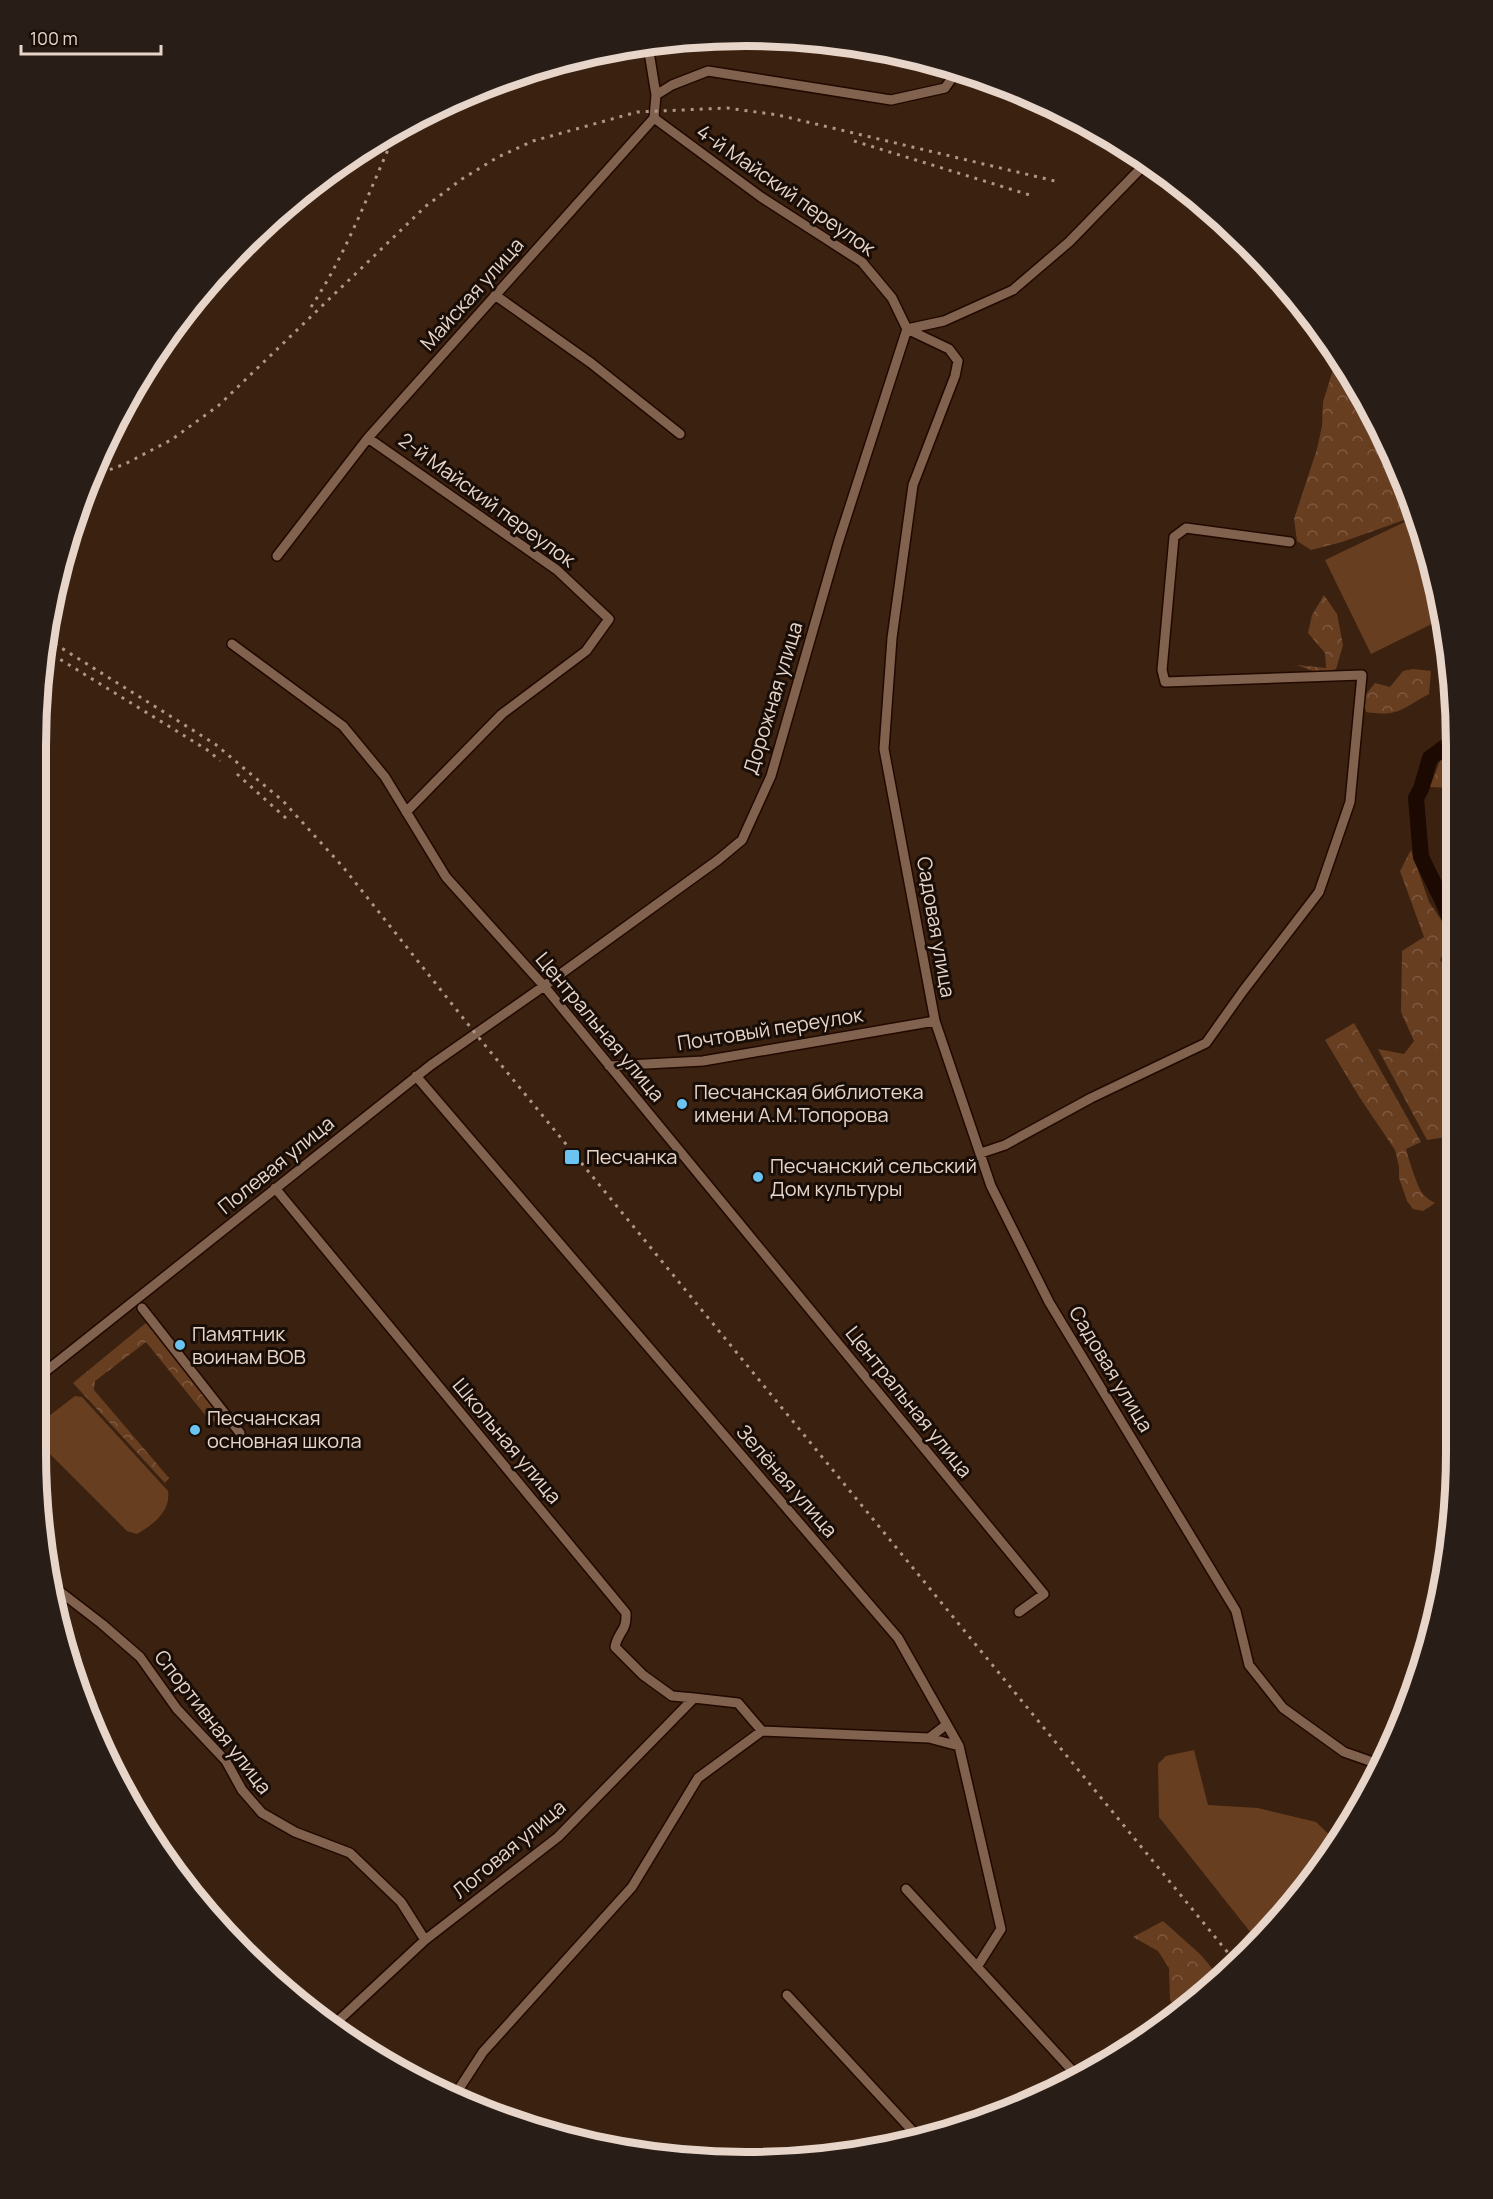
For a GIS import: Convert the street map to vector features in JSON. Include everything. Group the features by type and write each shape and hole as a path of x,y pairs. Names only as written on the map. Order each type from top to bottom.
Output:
{"street":[{"path":"649,53 656,95 654,118"},
{"path":"656,95 672,85 708,72 891,100 945,88 952,78"},
{"name":"Майская улица","path":"277,556 369,438 654,118"},
{"name":"4-й Майский переулок","path":"654,118 761,197 862,262 892,298 907,329"},
{"path":"907,329 944,321 1013,290 1069,242 1141,168"},
{"path":"495,295 591,363 680,434"},
{"name":"Дорожная улица","path":"544,986 718,860 741,840 771,776 838,543 907,329"},
{"name":"Садовая улица","path":"907,329 949,349 958,361 955,376 913,485 892,638 884,749 935,1021 991,1186 1049,1302 1236,1611 1249,1665 1282,1708 1344,1752 1374,1762"},
{"name":"2-й Майский переулок","path":"369,438 557,570 609,619 586,651 502,714 406,812"},
{"path":"981,1154 1206,1043 1319,892 1350,802 1362,675 1165,682 1162,670 1174,537 1186,528 1290,542"},
{"name":"Центральная улица","path":"232,644 343,726 385,777 446,877 544,986 1044,1594 1019,1612"},
{"name":"Полевая улица","path":"46,1371 416,1076 544,986"},
{"name":"Почтовый переулок","path":"609,1066 703,1060 935,1021"},
{"name":"Зелёная улица","path":"416,1076 898,1638 959,1746 1001,1929 977,1967"},
{"name":"Школьная улица","path":"275,1188 626,1613 627,1624 617,1639 615,1647 643,1675 672,1696 694,1698"},
{"path":"142,1308 240,1433"},
{"name":"Спортивная улица","path":"61,1592 140,1657 177,1709 226,1761 242,1790 262,1814 295,1832 350,1853 401,1902 425,1940"},
{"path":"694,1698 738,1702 762,1731"},
{"name":"Логовая улица","path":"338,2021 425,1940 558,1837 694,1698"},
{"path":"929,1738 946,1725"},
{"path":"458,2090 483,2052 632,1887 698,1778 762,1731 929,1738 959,1746"},
{"path":"906,1889 1073,2071"},
{"path":"787,1995 914,2132"}],"green space":[{"path":"1334,366 1374,437 1408,518 1342,542 1311,550 1297,541 1294,519 1317,449 1322,426 1323,402"},
{"path":"1409,520 1423,565 1435,622 1371,654 1325,560"},
{"path":"1324,595 1337,614 1343,645 1336,669 1321,674 1297,665 1326,668 1325,653 1308,633 1312,615"},
{"path":"1413,669 1431,671 1429,694 1393,712 1366,712 1363,698 1375,683 1390,687 1403,671"},
{"path":"1446,757 1446,788 1430,787 1440,761"},
{"path":"1411,850 1429,902 1446,927 1446,948 1440,960 1446,968 1446,1137 1427,1140 1378,1049 1404,1054 1414,1041 1401,1012 1402,951 1424,937 1400,871"},
{"path":"1354,1023 1421,1142 1406,1149 1421,1191 1435,1203 1423,1211 1413,1209 1407,1201 1399,1178 1395,1150 1325,1040"},
{"path":"146,1323 221,1415 219,1422 210,1421 146,1342 95,1381 94,1390 169,1478 165,1483 73,1383"},
{"path":"75,1396 82,1397 168,1491 167,1505 160,1516 137,1534 127,1531 46,1450 46,1418"},
{"path":"1194,1750 1208,1805 1258,1808 1316,1822 1332,1837 1302,1879 1253,1935 1159,1817 1158,1764 1166,1756"},
{"path":"1163,1921 1201,1955 1215,1972 1175,2006 1170,2000 1169,1968 1158,1951 1133,1937"}],"waterway":[{"path":"1446,746 1430,758 1416,798 1421,857 1446,909"}],"railway":[{"path":"103,472 125,464 171,440 218,406 426,206 462,179 498,157 533,141 637,112 727,108 778,115 1055,181"},
{"path":"854,141 1033,196"},
{"path":"311,307 347,243 391,144"},
{"path":"54,643 215,744 283,801 343,867 475,1033 1231,1957"},
{"path":"52,654 209,751 220,761"},
{"path":"237,774 288,820"}],"place":[{"name":"Песчанская библиотека имени А.М.Топорова","path":"682,1104"},
{"name":"Песчанка","path":"572,1157"},
{"name":"Песчанский сельский Дом культуры","path":"758,1177"},
{"name":"Памятник воинам ВОВ","path":"180,1345"},
{"name":"Песчанская основная школа","path":"195,1430"}]}
